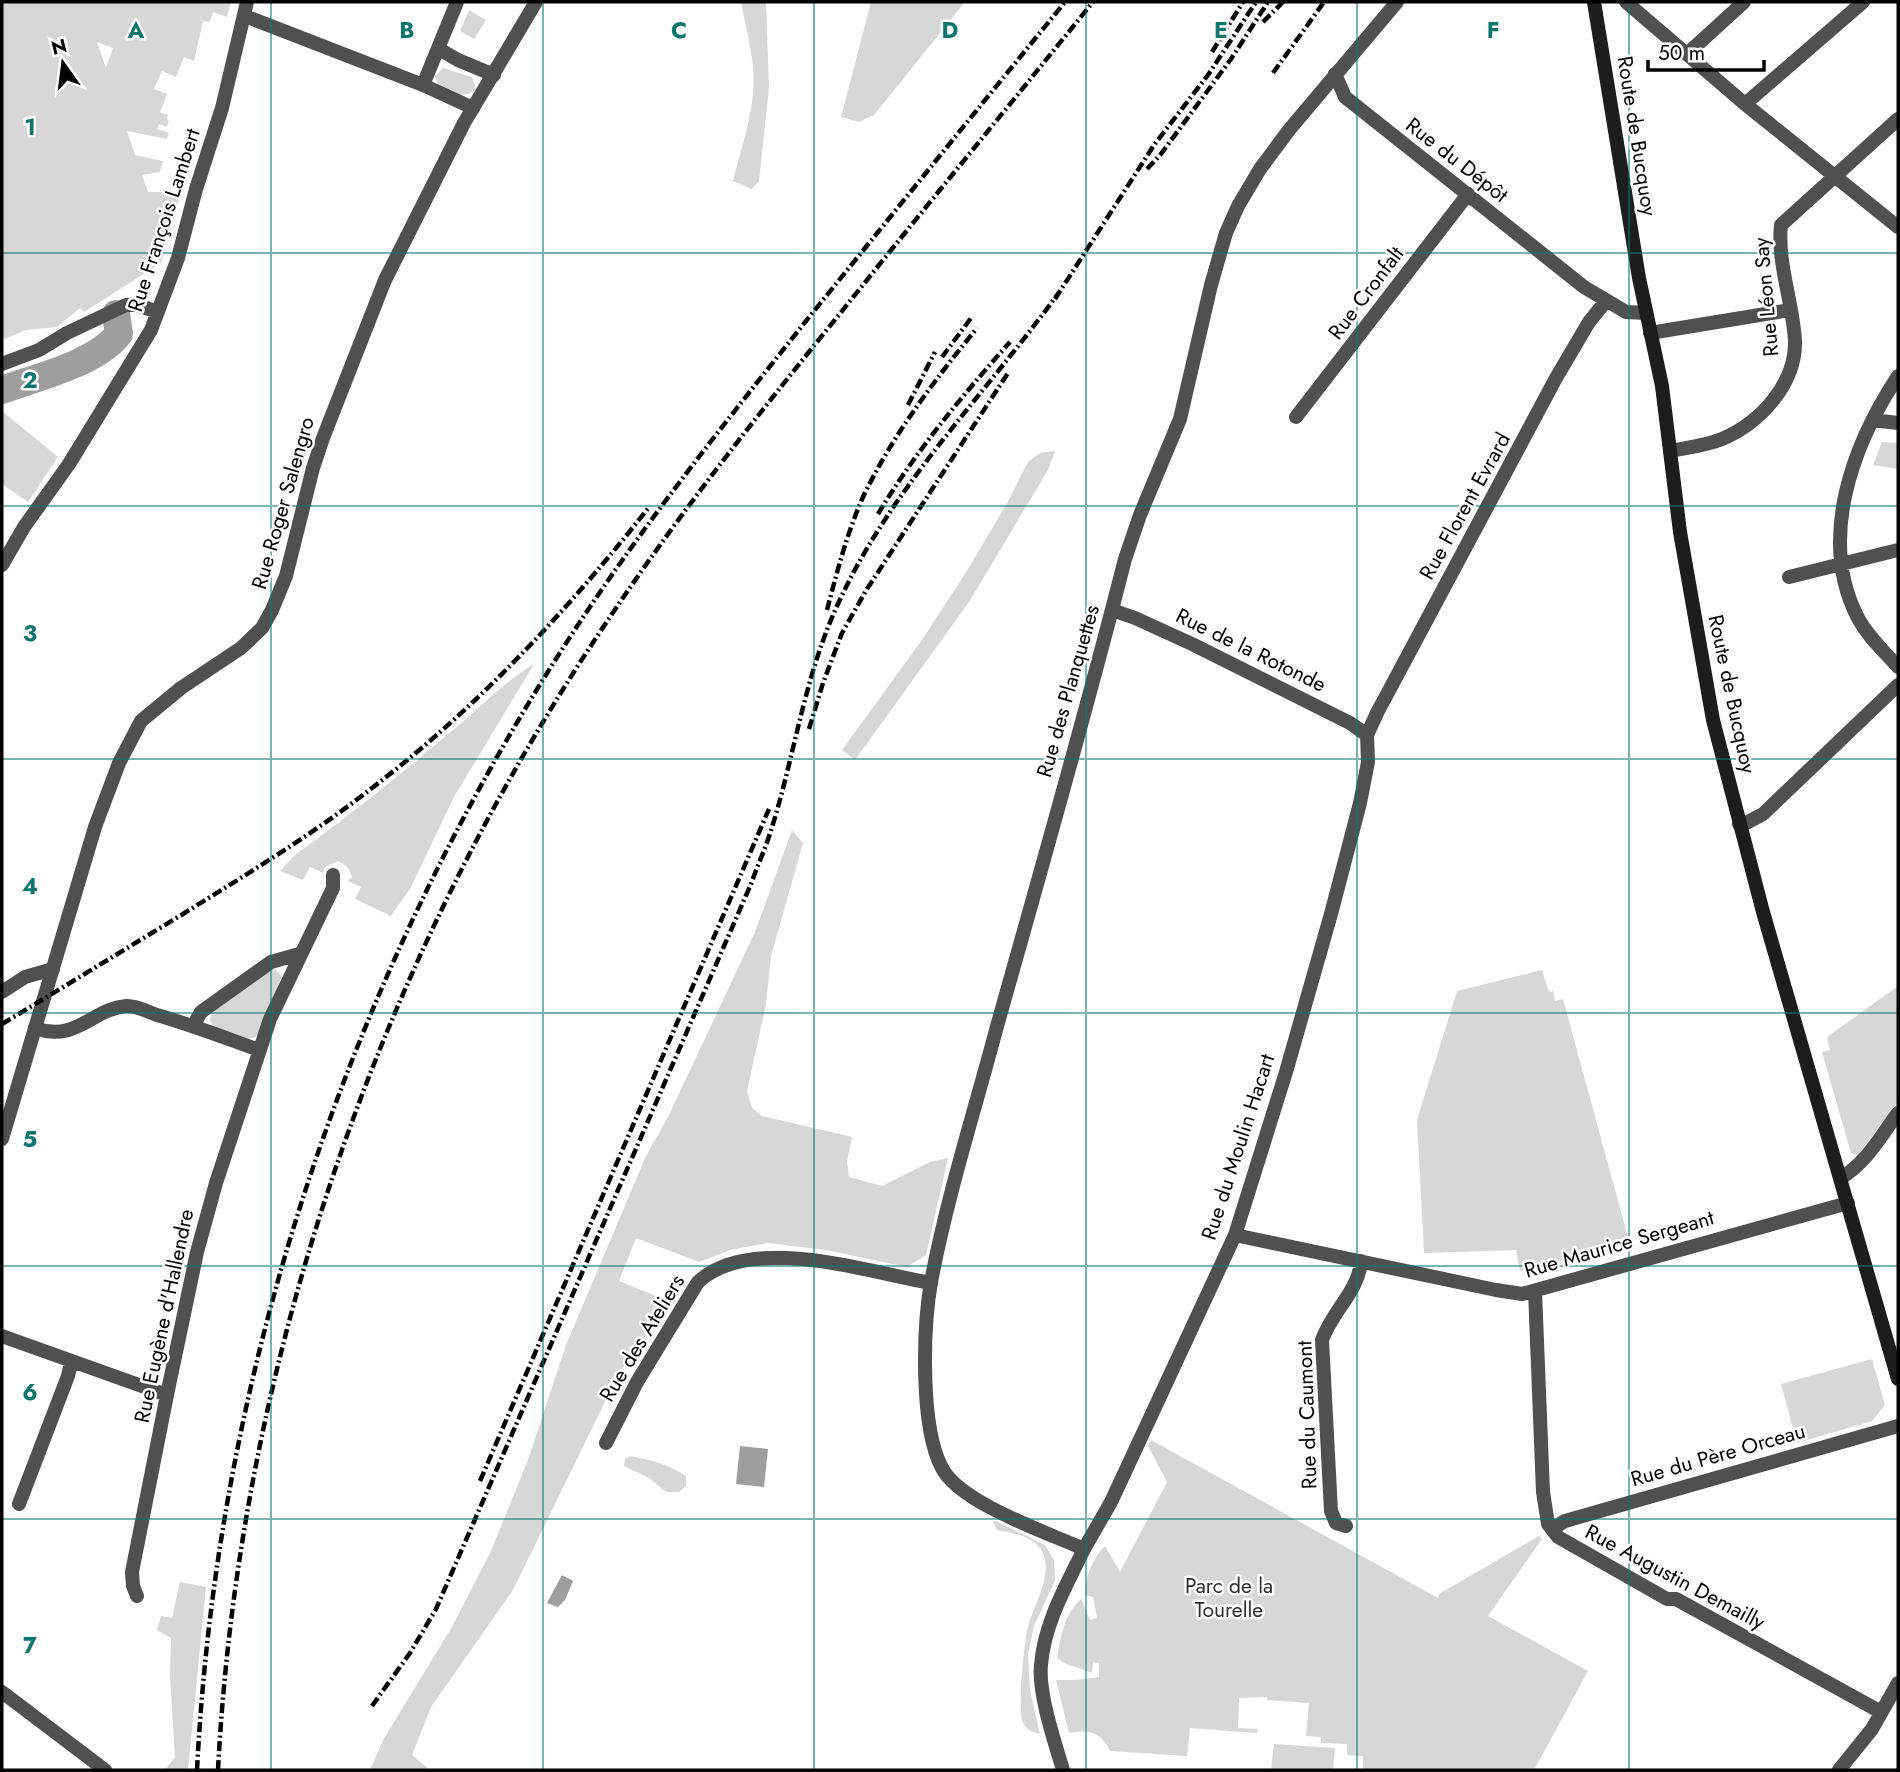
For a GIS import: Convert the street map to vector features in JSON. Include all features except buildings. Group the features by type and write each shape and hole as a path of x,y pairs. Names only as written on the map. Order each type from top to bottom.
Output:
{"main road":[{"name":"Route de Bucquoy","path":"1594,2 1646,313 1662,386 1680,532 1713,720 1763,912 1898,1379"}],"street":[{"path":"423,85 457,2"},
{"name":"Rue Roger Salengro","path":"2,1139 95,827 119,763 141,721 161,703 242,648 262,628 272,610 286,576 313,468 335,401 385,280 473,108 536,2"},
{"path":"1335,74 1397,2"},
{"path":"1626,2 1745,104 1898,227"},
{"path":"1687,54 1744,2"},
{"path":"1745,104 1863,2"},
{"path":"246,9 473,108"},
{"name":"Rue François Lambert","path":"2,565 24,527 69,464 151,330 178,258 196,189 222,108 246,9"},
{"path":"439,49 494,75"},
{"name":"Rue du Dépôt","path":"1335,74 1345,97 1584,287 1626,312 1646,313"},
{"name":"Rue des Planquettes","path":"1084,1549 978,1501 953,1484 937,1460 927,1415 931,1283 961,1160 1125,559 1140,514 1180,419 1211,285 1230,224 1260,169 1335,74"},
{"name":"Rue Léon Say","path":"1670,451 1696,447 1724,438 1761,413 1777,396 1794,361 1795,341 1779,243 1781,225 1833,175 1898,119"},
{"name":"Rue Cronfalt","path":"1296,417 1468,194"},
{"name":"Rue Florent Evrard","path":"1367,736 1556,378 1589,322 1606,301"},
{"path":"2,365 38,350 67,332 126,305 137,305 158,313"},
{"path":"1650,333 1790,310"},
{"path":"1898,376 1862,439 1850,469 1840,529 1846,584 1857,617 1898,667"},
{"path":"1872,420 1898,423"},
{"path":"1789,578 1898,550"},
{"name":"Rue de la Rotonde","path":"1112,610 1192,644 1350,723 1367,736"},
{"path":"1739,824 1763,814 1898,685"},
{"name":"Rue du Moulin Hacart","path":"1063,1770 1044,1695 1040,1667 1050,1622 1121,1479 1235,1235 1286,1072 1334,902 1366,775 1369,747 1367,736"},
{"name":"Rue Eugène d'Hallendre","path":"137,1596 132,1572 197,1252 260,1050 299,954 333,888 333,875"},
{"path":"193,1026 201,1012 271,962 299,954"},
{"path":"2,992 25,977 53,969"},
{"path":"35,1028 44,1032 65,1031 108,1011 127,1006 260,1050"},
{"path":"1841,1178 1867,1158 1898,1113"},
{"name":"Rue Maurice Sergeant","path":"1235,1235 1522,1294 1848,1203"},
{"name":"Rue des Ateliers","path":"606,1443 638,1382 698,1282 720,1268 751,1258 787,1258 931,1283"},
{"name":"Rue du Caumont","path":"1346,1525 1336,1523 1331,1511 1322,1340 1328,1323 1354,1286 1361,1271 1361,1261"},
{"path":"1535,1291 1543,1492 1546,1517 1552,1530"},
{"path":"2,1336 167,1395"},
{"path":"19,1504 71,1362"},
{"name":"Rue du Père Orceau","path":"1552,1530 1565,1521 1898,1426"},
{"name":"Rue Augustin Demailly","path":"1552,1530 1575,1549 1667,1599 1676,1600 1881,1712"},
{"path":"1839,1770 1865,1738 1898,1683"},
{"path":"2,1692 105,1770"}],"green space":[{"path":"2,2 231,2 227,17 213,12 210,22 203,21 194,61 184,57 176,77 162,71 154,89 167,94 160,112 168,115 167,127 159,124 157,129 169,133 167,139 127,131 135,155 163,161 160,172 142,175 148,192 181,192 161,263 84,312 80,308 57,327 26,330 2,340","holes":["97,42 113,48 106,68"]},
{"path":"741,2 766,2 769,88 759,181 752,189 733,181 748,124 754,81"},
{"path":"871,2 965,2 874,115 859,122 841,117"},
{"path":"469,10 486,20 474,39 460,31"},
{"path":"443,68 472,77 476,89 471,93 459,95 446,91 435,76"},
{"path":"122,309 126,330 121,352 2,396 2,382 103,340 110,330 106,316"},
{"path":"2,411 58,457 28,502 2,484"},
{"path":"1882,442 1898,443 1898,469 1873,465"},
{"path":"1055,451 1048,470 969,602 855,760 842,750 922,640 965,574 1028,462 1040,453"},
{"path":"534,664 454,797 410,889 390,917 355,899 361,887 348,881 352,877 350,871 338,861 325,867 323,873 310,867 303,880 280,871 295,855 391,781 500,689"},
{"path":"792,830 803,843 771,956 766,1004 747,1091 752,1108 762,1116 852,1137 847,1162 849,1177 882,1186 930,1162 948,1158 926,1255 907,1267 826,1250 768,1243 730,1250 699,1262 636,1238 619,1281 670,1302 619,1373 513,1590 431,1707 412,1755 430,1770 370,1770 383,1740 452,1627 491,1551 528,1460 566,1345 646,1156 668,1117 755,932"},
{"path":"275,969 282,976 258,1036 249,1039 213,1026 210,1020 212,1012"},
{"path":"1542,970 1555,1001 1563,999 1629,1241 1520,1271 1516,1250 1424,1253 1417,1120 1457,991"},
{"path":"1898,986 1898,1101 1858,1155 1851,1153 1822,1052 1830,1050 1827,1037"},
{"path":"1872,1359 1885,1405 1872,1421 1797,1443 1781,1384"},
{"name":"Parc de la Tourelle","path":"1151,1440 1438,1598 1439,1594 1539,1536 1542,1539 1488,1616 1588,1671 1534,1770 1363,1770 1363,1756 1347,1755 1347,1744 1321,1743 1321,1737 1306,1736 1309,1703 1267,1700 1267,1697 1239,1698 1238,1728 1258,1729 1257,1733 1190,1728 1187,1756 1110,1751 1094,1733 1069,1733 1056,1680 1099,1677 1099,1663 1093,1662 1092,1673 1057,1658 1062,1634 1067,1618 1081,1599 1090,1620 1097,1618 1093,1597 1085,1595 1086,1582 1094,1562 1105,1546 1120,1572 1167,1482 1148,1446"},
{"path":"630,1456 659,1463 679,1472 686,1476 686,1486 679,1492 666,1492 649,1478 624,1466 625,1459"},
{"path":"996,1521 1045,1545 1054,1560 1055,1580 1034,1626 1028,1654 1030,1690 1040,1734 1024,1725 1021,1692 1027,1631 1044,1582 1043,1553 1035,1543 1023,1536 997,1530 993,1522"},
{"path":"180,1582 206,1587 188,1770 165,1770 175,1757 170,1676 171,1638 157,1630 161,1616 172,1618"},
{"path":"1274,1744 1335,1748 1333,1770 1271,1770"}],"shaded area":[{"path":"740,1446 768,1449 764,1487 736,1484"},
{"path":"562,1575 573,1581 565,1600 558,1607 547,1603"}],"waterway":[{"path":"2,390 96,354 119,334 116,314"}],"railway":[{"path":"197,1770 210,1622 232,1475 265,1329 307,1186 358,1045 418,909 486,776 563,648 621,562 682,479 810,316 1065,2"},
{"path":"218,1770 231,1618 256,1467 290,1318 335,1171 389,1027 453,887 525,752 606,623 661,544 778,391 1093,2"},
{"path":"1212,52 1243,2"},
{"path":"1055,299 1154,145 1208,75 1256,2"},
{"path":"1147,169 1231,59 1268,2"},
{"path":"1263,22 1283,2"},
{"path":"1273,73 1324,2"},
{"path":"372,1706 410,1653 436,1609 751,884 781,797 808,687 837,606 859,563 911,482 1060,291"},
{"path":"942,357 971,318"},
{"path":"827,610 852,524 874,474 915,410 977,328"},
{"path":"878,514 940,425 1010,342"},
{"path":"908,405 935,352"},
{"path":"809,729 842,633 867,589 1008,373"},
{"path":"2,1024 279,854 411,757 520,656 587,583 650,506"},
{"path":"480,1481 769,809"}]}
